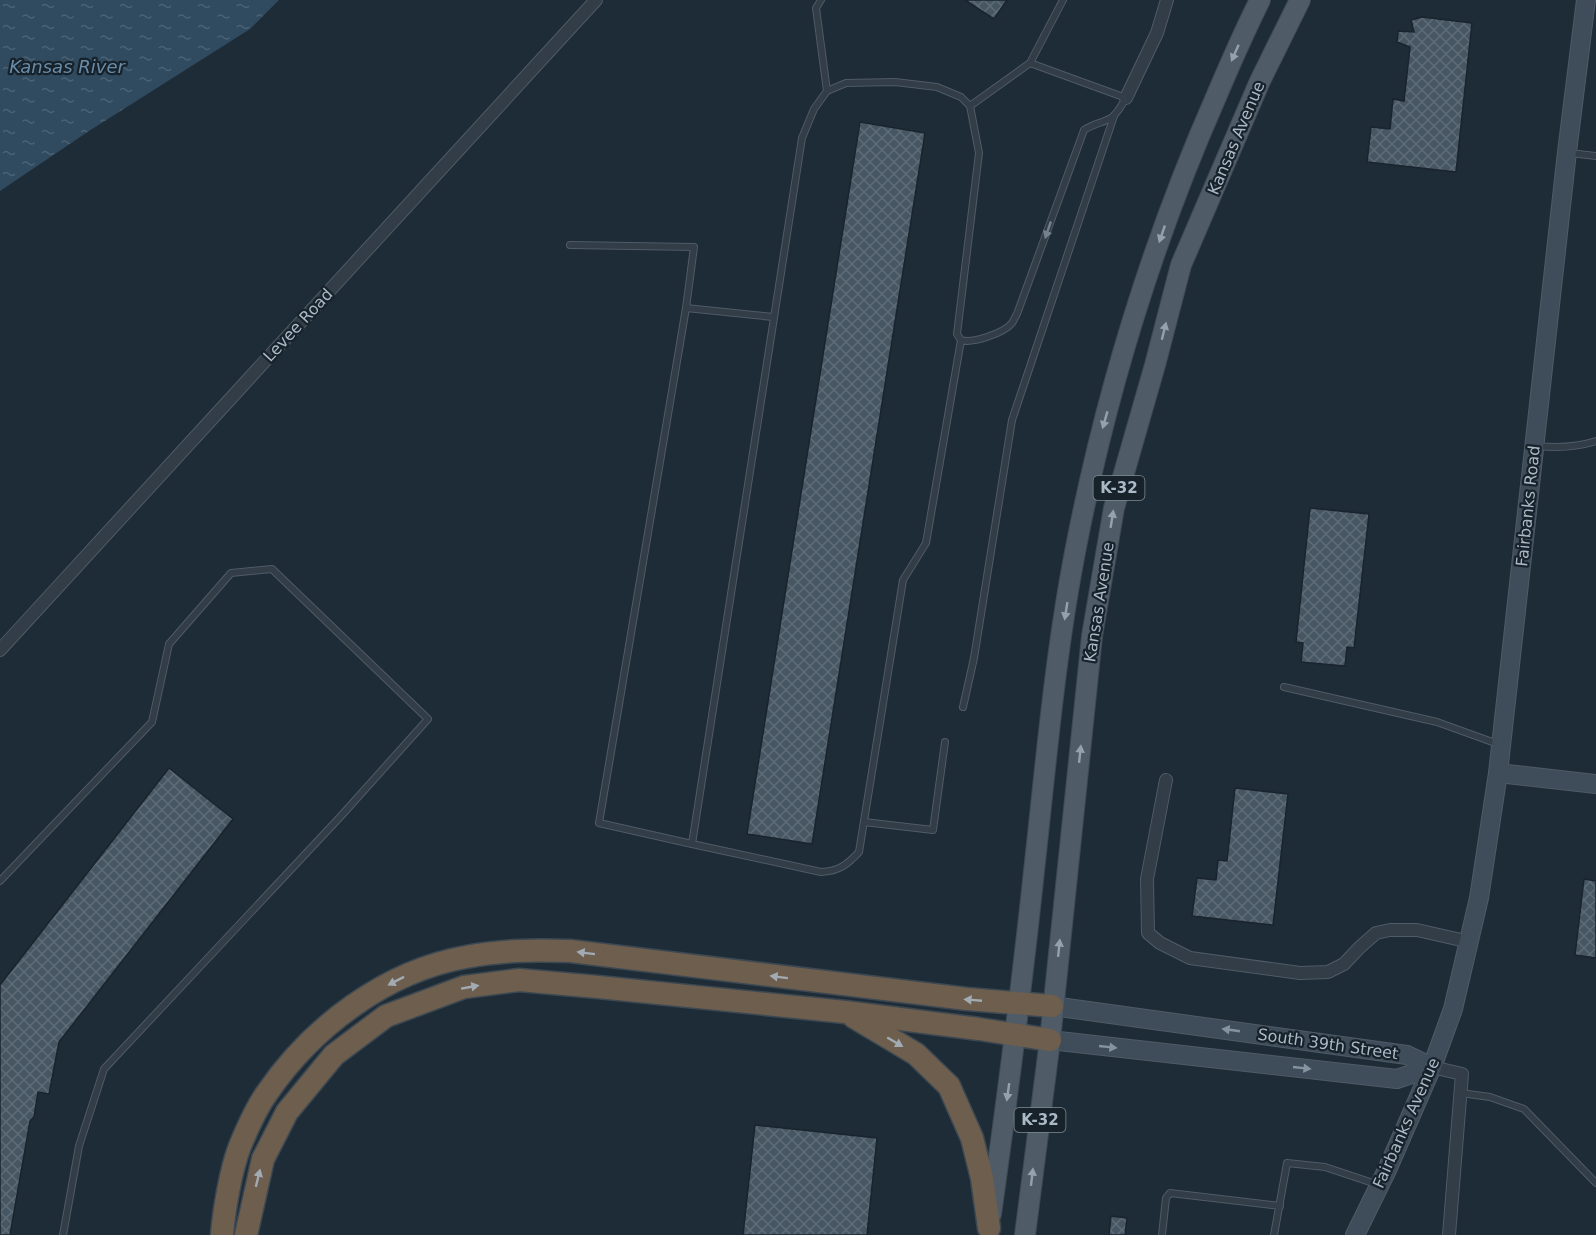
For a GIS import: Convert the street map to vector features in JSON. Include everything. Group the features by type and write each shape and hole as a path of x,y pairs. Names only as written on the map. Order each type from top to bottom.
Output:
{"highway":[{"path":"222,1235 224,1214 240,1147 266,1094 309,1041 368,995 414,972 464,957 525,950 570,951 967,999 1052,1006"},
{"path":"246,1235 263,1159 287,1112 334,1054 386,1016 464,987 519,980 845,1012 1050,1040"},
{"path":"845,1012 916,1054 949,1086 972,1138 982,1178 989,1232"}],"main road":[{"name":"Kansas Avenue","path":"989,1232 1020,1003 1057,667 1076,546 1103,430 1137,308 1184,170 1260,0"},
{"name":"Kansas Avenue","path":"1025,1235 1050,1040 1092,636 1114,508 1155,365 1180,265 1260,81 1300,0"}],"street":[{"name":"Levee Road","path":"0,650 597,0"},
{"path":"1126,98 1157,33 1167,0"},
{"name":"Fairbanks Road","path":"1453,1009 1470,942 1489,843 1586,0"},
{"path":"1498,773 1596,784"},
{"path":"1166,780 1147,879 1148,933 1160,943 1190,958 1300,973 1328,972 1344,964 1376,933 1417,930 1470,942"},
{"name":"South 39th Street","path":"1052,1006 1407,1055 1432,1068"},
{"name":"Fairbanks Avenue","path":"1355,1235 1432,1068 1453,1009"},
{"name":"South 39th Street","path":"1050,1040 1397,1079 1432,1068"},
{"path":"1432,1068 1462,1074 1449,1235"}],"lane":[{"path":"820,0 816,8 827,91"},
{"path":"970,106 1030,63 1063,0"},
{"path":"963,707 974,658 1012,420 1114,116 1126,98 1030,63"},
{"path":"570,245 694,247 686,308 599,823 821,872 836,871 850,863 859,852 903,580 926,543 960,340 957,334 979,153 970,106 961,97 937,87 895,82 846,83 827,91 814,109 802,138 692,843"},
{"path":"960,340 967,343 1002,331 1012,324 1084,130 1114,116"},
{"path":"1567,152 1596,156"},
{"path":"686,308 773,317"},
{"path":"1534,445 1581,446 1596,441"},
{"path":"0,881 152,722 169,644 231,573 272,569 428,719 104,1068 79,1146 63,1235"},
{"path":"1284,687 1437,722 1501,745"},
{"path":"864,822 933,830 945,742"},
{"path":"1460,1097 1490,1097 1524,1109 1596,1183"},
{"path":"1274,1235 1287,1163 1325,1167 1380,1185"},
{"path":"1162,1235 1166,1198 1170,1193 1280,1206"}],"water":[{"name":"Kansas River","path":"0,0 279,0 250,29 89,131 0,191"}],"building":[{"path":"965,0 1007,0 994,19"},
{"path":"1422,17 1472,23 1456,172 1367,162 1371,127 1390,129 1393,99 1404,101 1410,47 1397,42 1398,31 1414,32 1411,20"},
{"path":"860,122 925,133 812,844 747,834"},
{"path":"1310,508 1369,514 1354,648 1347,647 1345,666 1301,662 1303,643 1296,642"},
{"path":"169,768 233,819 59,1042 49,1094 38,1092 34,1117 30,1121 10,1235 0,1235 0,985"},
{"path":"1235,788 1288,794 1273,925 1192,916 1197,878 1216,880 1218,860 1227,861"},
{"path":"1584,879 1596,881 1596,958 1575,955"},
{"path":"755,1125 877,1138 867,1235 743,1235"},
{"path":"1111,1216 1127,1218 1125,1235 1109,1235"}]}
